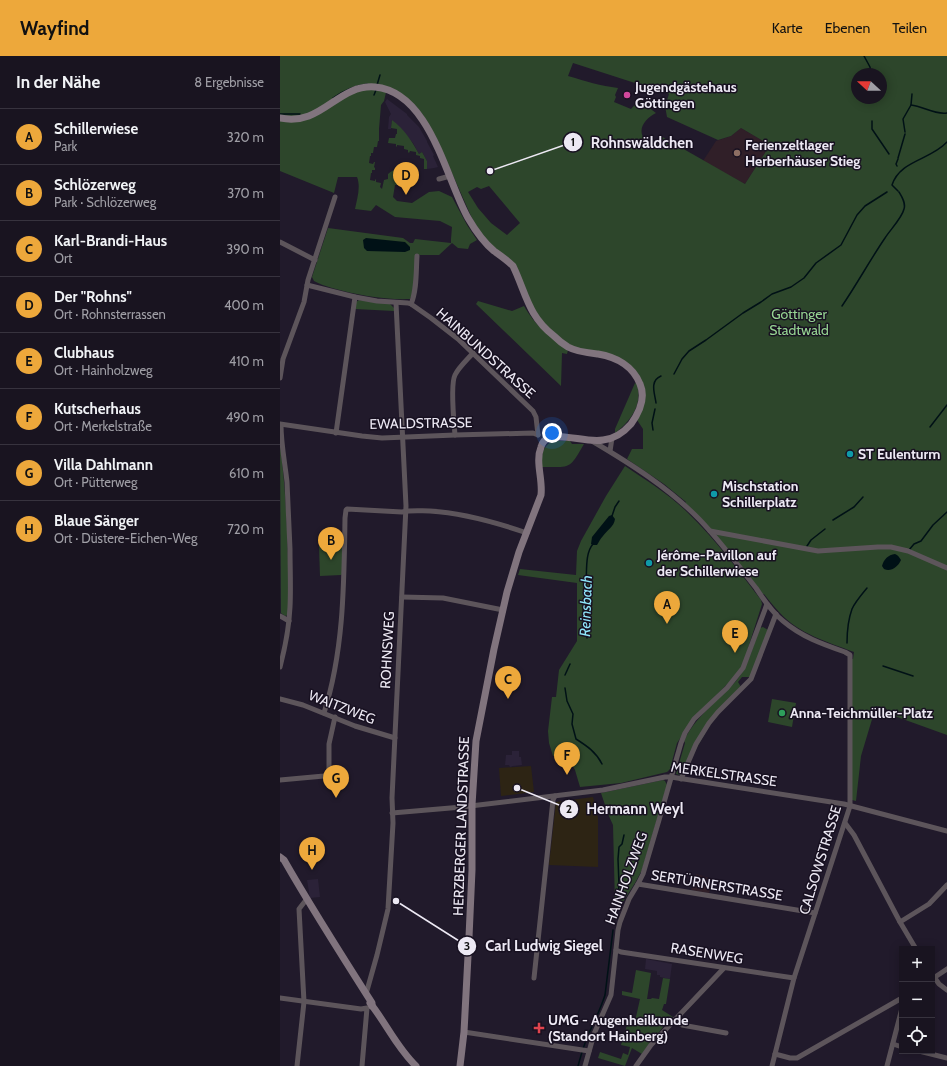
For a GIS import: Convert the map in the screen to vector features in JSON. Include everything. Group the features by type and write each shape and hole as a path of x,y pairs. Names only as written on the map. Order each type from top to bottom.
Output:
{"street":[{"path":"280,118 294,120 307,117 320,111 349,92 361,88 374,87 385,89 403,99 420,116 433,138 468,217 482,239 513,266 528,304 542,325 568,347 580,352 601,355 617,360 628,366 636,376 643,394 639,410 626,429 612,438 602,441 572,438 555,438 544,441 538,435"},
{"path":"439,179 450,176"},
{"path":"280,378 282,359 304,302 314,260 335,197"},
{"path":"280,242 314,260"},
{"path":"307,285 355,298 411,304 413,300 418,256"},
{"path":"336,433 355,298"},
{"name":"ROHNSWEG","path":"366,994 388,909 406,511 396,303"},
{"name":"HAINBUNDSTRASSE","path":"411,304 443,327 473,353 533,411 536,417 538,435"},
{"path":"455,434 454,379 458,371 473,353"},
{"path":"280,667 285,648 289,621 291,578 289,527 281,424"},
{"name":"EWALDSTRASSE","path":"281,424 336,433 382,438 455,434 533,433 538,435"},
{"path":"610,451 612,438"},
{"name":"HERZBERGER LANDSTRASSE","path":"460,1066 464,1032 472,870 472,805 476,737 494,649 513,572 541,495 542,486 539,456 541,446 544,441"},
{"name":"CALSOWSTRASSE","path":"592,441 610,451 666,490 689,509 730,555 767,604 789,626 808,638 850,655 850,806 794,978 772,1066"},
{"path":"324,713 332,684 342,621 345,518 347,509 402,512 410,510 461,515 495,523 526,533"},
{"path":"710,531 818,551 891,548 908,551 947,568"},
{"path":"402,597 444,598 503,610"},
{"name":"HAINHOLZWEG","path":"585,1066 585,1050 610,999 618,930 625,908 645,868 681,743 694,720 727,688 743,668 767,604"},
{"path":"681,778 696,744 709,723 751,679 776,614"},
{"path":"280,616 289,621"},
{"name":"WAITZWEG","path":"280,699 303,705 355,726 395,738"},
{"path":"280,780 324,776 327,774 329,769 329,744 335,717"},
{"name":"MERKELSTRASSE","path":"392,813 603,790 665,777 672,777 850,806 947,831"},
{"path":"534,978 553,800 555,796"},
{"path":"845,823 854,836 914,946"},
{"path":"280,857 284,860 306,900 366,994 369,1007 362,1066"},
{"name":"SERTÜRNERSTRASSE","path":"638,884 815,913"},
{"path":"900,922 929,904 947,887"},
{"path":"298,1066 304,1002 299,909 306,900"},
{"name":"RASENWEG","path":"616,950 794,978"},
{"path":"636,1066 650,1045 724,968"},
{"path":"935,976 947,969"},
{"path":"935,979 947,990"},
{"path":"280,998 361,1009 369,1007"},
{"path":"775,1054 790,1058 797,1058 899,1000"},
{"path":"369,1007 402,1051 416,1066"},
{"path":"887,1066 900,1018"},
{"path":"674,1020 682,1025 726,1033"},
{"path":"464,1032 585,1050"},
{"path":"893,1044 899,1046"},
{"path":"931,1054 947,1058"}],"shaded area":[{"path":"387,99 407,114 419,127 434,155 433,156 438,167 427,169 427,161 422,152 419,154 413,143 392,120 391,129 388,129 389,117 391,114 385,102"},
{"name":"Ferienzeltlager Herberhäuser Stieg","path":"741,128 770,145 745,184 703,161 716,141 731,136"},
{"path":"366,238 405,242 410,247 410,250 405,252 367,251 364,248 363,240"},
{"path":"612,515 615,519 612,526 597,545 591,544 592,537 609,516"},
{"path":"895,554 901,560 898,565 889,570 884,569 882,566 885,559 890,555"},
{"path":"512,751 519,751 519,757 521,757 522,765 510,767 509,765 505,765 506,755 512,755"},
{"path":"531,766 534,792 501,796 499,768"},
{"path":"593,797 598,818 598,867 549,865 556,802"},
{"path":"696,874 713,879 709,893 691,890"},
{"path":"318,879 320,897 310,898 307,880"},
{"path":"646,959 672,964 670,979 660,977 660,975 657,975 657,971 645,969"}],"green space":[{"name":"Göttinger Stadtwald","path":"280,56 947,56 947,735 886,713 887,709 876,706 861,756 856,801 852,800 852,659 854,652 814,637 796,627 763,594 716,535 685,503 686,502 664,484 627,459 632,449 643,449 643,429 637,420 644,400 629,365 569,345 544,324 532,308 517,268 484,239 471,216 436,137 423,115 414,104 387,88 384,101 381,105 379,141 377,147 374,147 373,153 371,153 370,156 369,163 373,164 375,162 375,170 372,170 370,180 375,181 375,179 376,182 381,183 380,187 382,189 384,180 388,179 388,174 398,169 402,171 397,185 395,185 393,197 397,201 412,203 429,192 439,191 452,197 477,240 470,244 468,249 458,248 452,243 439,255 416,255 414,290 410,299 380,298 332,288 314,281 312,277 328,228 403,238 410,243 413,243 415,239 451,243 452,227 440,221 395,217 376,205 371,211 355,209 359,189 357,177 338,177 334,193 280,171","holes":["573,63 669,94 665,106 667,117 718,140 731,136 741,128 770,145 745,184 659,135 657,147 647,142 642,136 643,124 656,113 640,99 631,109 614,102 618,88 599,85 568,76","489,186 520,223 507,235 491,223 478,208 468,192 477,187 481,189"]},
{"path":"392,120 414,144 419,154 422,152 427,161 427,169 424,169 424,159 416,155 416,152 410,151 409,153 408,150 404,149 404,146 397,145 397,147 396,144 388,143 389,138 395,138 397,134 397,129 391,128"},
{"path":"359,300 390,304 394,308 394,311 355,309 356,302"},
{"path":"478,301 512,311 524,306 538,325 568,350 567,354 562,353 561,386 476,304"},
{"path":"635,383 637,384 638,391 637,405 631,417 615,433 615,429"},
{"path":"553,441 570,441 572,444 584,444 572,463 564,467 542,467 544,449"},
{"path":"280,443 286,507 288,551 288,615 285,616 281,613"},
{"path":"625,466 658,488 681,506 698,523 735,566 761,600 762,604 743,664 738,673 693,719 677,743 670,769 667,772 621,783 580,787 575,770 566,754 553,756 549,743 548,731 552,697 556,697 559,670 577,641 577,583 518,575 520,569 576,575 577,551 581,541 606,496"},
{"path":"343,543 342,574 320,576 319,546"},
{"path":"763,627 768,630 750,677 742,677 738,682 741,687 718,711 681,775 676,774 685,743 684,741 689,732 694,724 736,681 744,669 760,628"},
{"name":"Anna-Teichmüller-Platz","path":"772,699 796,703 792,727 768,722"},
{"path":"663,780 667,785 642,870 621,905 615,905 613,825 601,793"},
{"path":"636,970 651,973 647,999 659,999 663,978 670,979 666,1004 664,1004 662,1010 673,1017 671,1019 668,1016 661,1024 663,1027 642,1054 632,1048 625,1066 598,1058 600,1052 621,1059 623,1053 628,1055 630,1047 621,1045 627,1025 634,1026 640,999 622,995 622,991 632,993"}],"waterway":[{"path":"864,56 870,68"},
{"path":"377,85 380,75"},
{"path":"333,98 349,89 367,84"},
{"path":"374,95 376,90"},
{"path":"905,132 903,119 911,105 912,94"},
{"path":"911,105 933,112 947,113"},
{"path":"280,114 300,114"},
{"path":"872,121 872,129 889,154"},
{"path":"898,158 905,134"},
{"path":"898,191 892,185 902,170 933,153 947,142"},
{"path":"897,166 896,164 898,159"},
{"path":"674,374 682,359 689,351 772,294 791,287 804,278 816,263 841,245 857,215 865,206 887,192"},
{"path":"842,306 879,246 903,213 904,202 899,192"},
{"name":"Reinsbach","path":"656,403 654,384 657,378 661,376"},
{"path":"930,427 947,405"},
{"name":"Reinsbach","path":"653,430 652,423 655,409"},
{"path":"833,520 854,507 863,497"},
{"name":"Reinsbach","path":"612,516 619,501"},
{"path":"909,550 914,544 921,541 933,525 947,512"},
{"path":"807,546 811,540 825,529"},
{"name":"Reinsbach","path":"586,583 588,557 590,548 593,544"},
{"path":"847,643 848,626 852,609 867,588"},
{"name":"Reinsbach","path":"584,600 583,615 585,620"},
{"name":"Reinsbach","path":"586,628 587,638"},
{"name":"Reinsbach","path":"565,675 570,664"},
{"path":"883,666 913,676"},
{"name":"Reinsbach","path":"565,688 567,701 573,714 572,724 576,739 594,753 602,764"},
{"name":"Reinsbach","path":"617,904 619,885 619,847 622,844 624,835"},
{"name":"Reinsbach","path":"578,1066 581,1054 605,995 613,930"}],"place":[{"name":"Jugendgästehaus Göttingen","path":"627,95"},
{"name":"Ferienzeltlager Herberhäuser Stieg","path":"737,153"},
{"name":"Rohnswäldchen","path":"490,171"},
{"name":"Der \"Rohns\"","path":"406,195"},
{"name":"ST Eulenturm","path":"850,454"},
{"name":"Mischstation Schillerplatz","path":"714,494"},
{"name":"Schlözerweg","path":"331,560"},
{"name":"Jérôme-Pavillon auf der Schillerwiese","path":"649,563"},
{"name":"Schillerwiese","path":"667,624"},
{"name":"Clubhaus","path":"735,653"},
{"name":"Karl-Brandi-Haus","path":"508,699"},
{"name":"Anna-Teichmüller-Platz","path":"782,713"},
{"name":"Kutscherhaus","path":"567,775"},
{"name":"Hermann Weyl","path":"517,788"},
{"name":"Villa Dahlmann","path":"336,798"},
{"name":"Blaue Sänger","path":"312,870"},
{"name":"Carl Ludwig Siegel","path":"396,901"},
{"name":"UMG - Augenheilkunde (Standort Hainberg)","path":"539,1028"}]}
